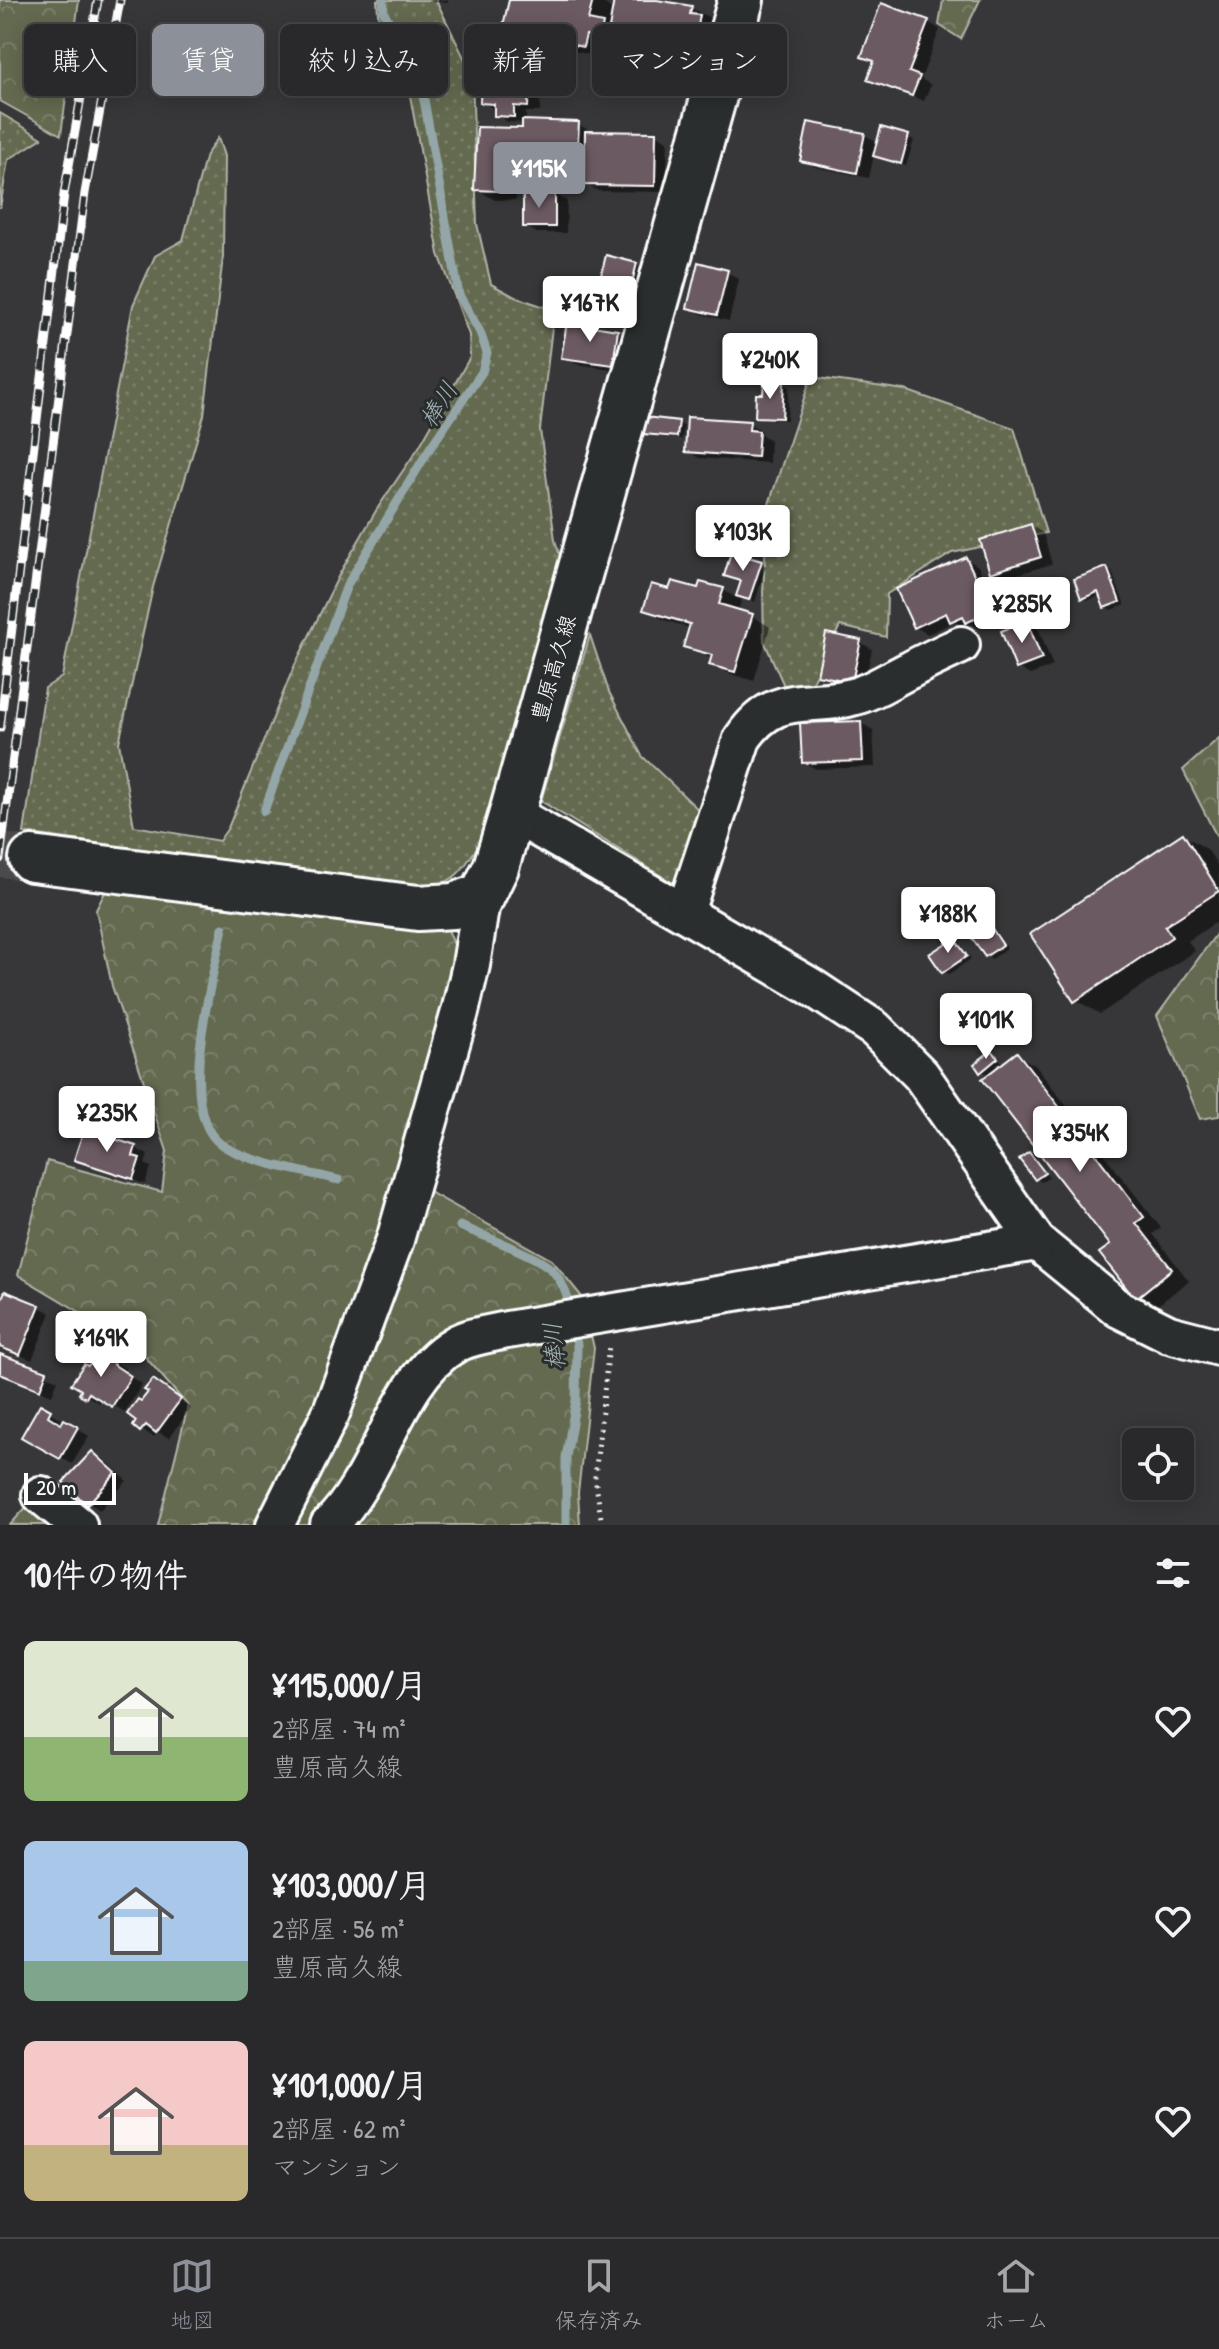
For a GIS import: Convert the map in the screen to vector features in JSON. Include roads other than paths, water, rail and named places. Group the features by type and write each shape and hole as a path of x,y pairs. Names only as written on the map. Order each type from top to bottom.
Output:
{"main road":[{"name":"豊原高久線","path":"482,896 496,867 512,813 741,0"},
{"path":"32,859 418,908 454,906 482,896"}],"street":[{"path":"685,912 742,739 753,722 770,710 787,704 867,692 961,645"},
{"path":"512,813 810,986 875,1029 921,1075 1037,1242 1119,1309 1169,1334 1219,1347"},
{"path":"275,1525 331,1413 395,1240 463,1000 482,896"},
{"path":"329,1525 352,1499 418,1379 454,1345 477,1336 611,1312 1037,1242"},
{"path":"41,1495 78,1525"}],"waterway":[{"name":"棒川","path":"264,811 347,585 430,448 482,372 487,353 480,332 459,295 421,83 384,12 383,0"},
{"name":"棒川","path":"223,928 201,1042 200,1104 208,1128 222,1145 247,1157 339,1180"},
{"name":"棒川","path":"460,1226 546,1265 562,1285 571,1311"},
{"name":"棒川","path":"566,1525 566,1457 576,1400 577,1344 573,1326"}],"tunnel":[{"path":"0,855 32,859"}],"railway":[{"path":"0,728 64,194 98,0"},
{"path":"0,859 85,193 120,0"}]}
